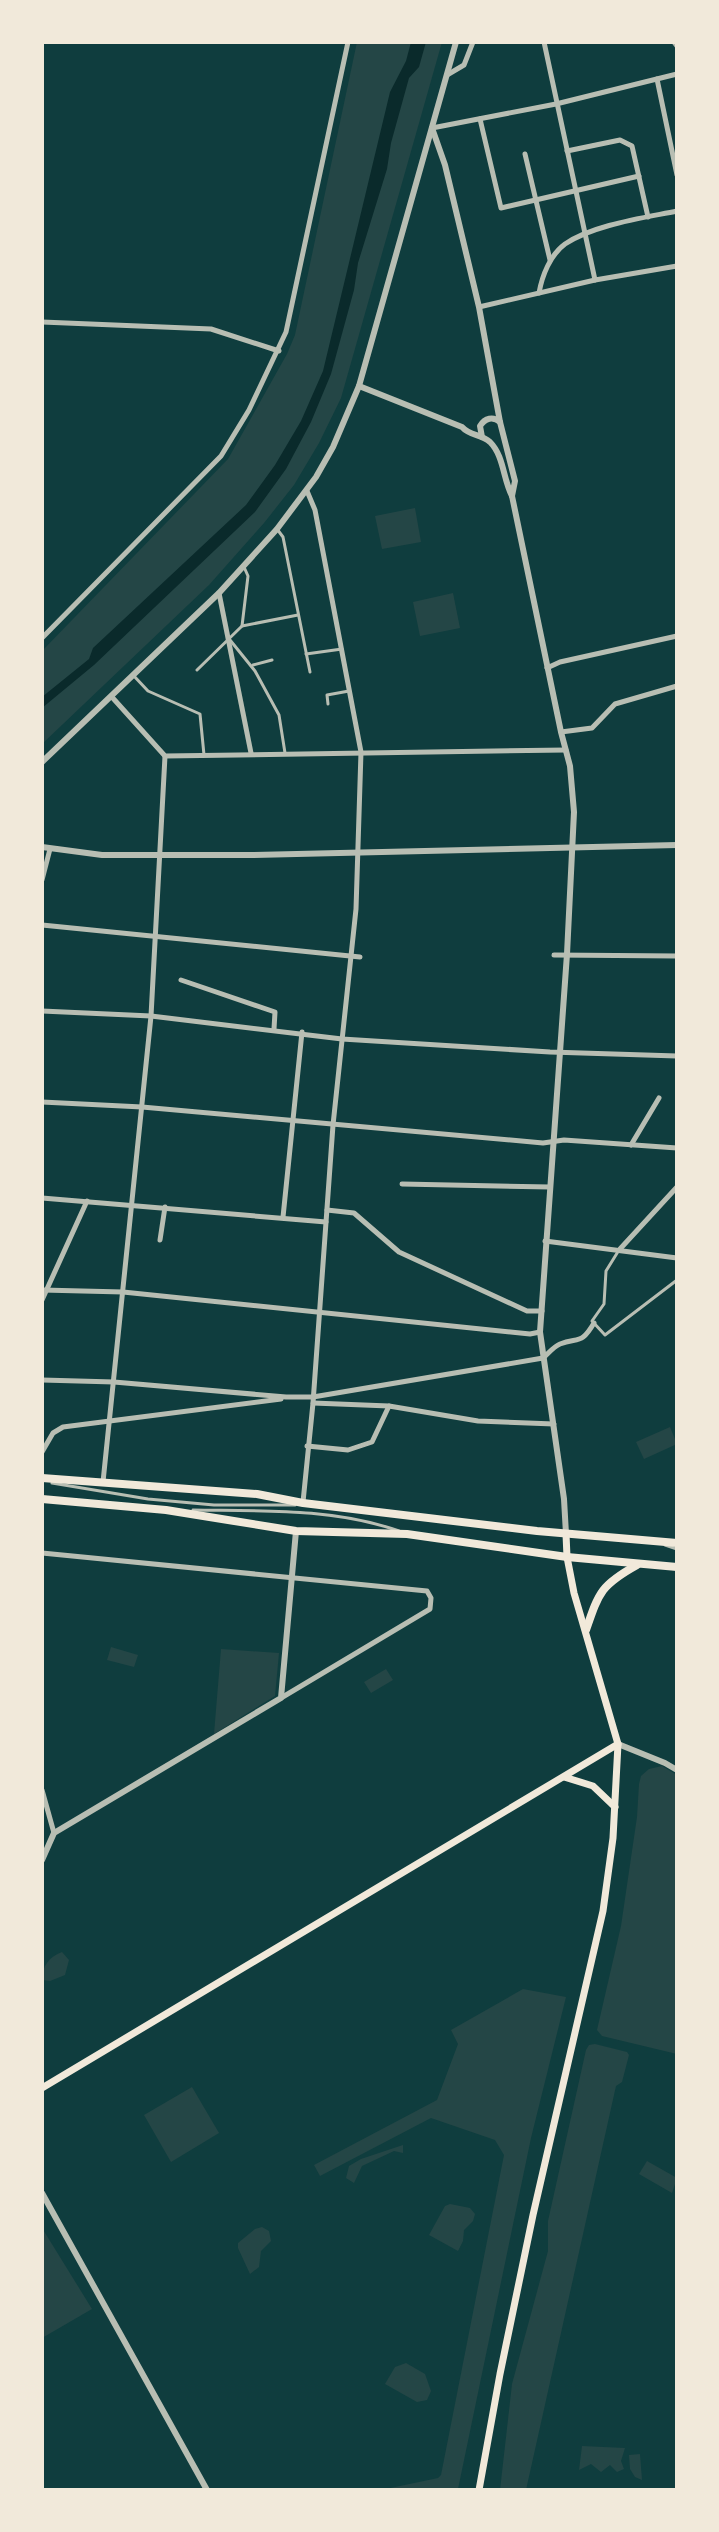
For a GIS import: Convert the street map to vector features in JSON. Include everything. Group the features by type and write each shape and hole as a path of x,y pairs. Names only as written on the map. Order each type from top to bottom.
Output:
{"main road":[{"path":"42,1479 257,1494 303,1503 677,1546"},
{"path":"42,1499 166,1510 296,1531 407,1534 567,1557 677,1567"},
{"path":"479,2490 533,2215 603,1911 615,1807 618,1744 567,1557 566,1534"},
{"path":"586,1630 595,1602 604,1587 639,1563"},
{"path":"42,2088 618,1744"},
{"path":"564,1777 593,1786 615,1807"}],"street":[{"path":"42,638 221,456 249,410 286,332 348,42"},
{"path":"42,762 244,567 307,491 333,447 359,386 456,42"},
{"path":"447,76 464,65 473,42"},
{"path":"544,42 595,280"},
{"path":"432,128 556,104 677,74"},
{"path":"657,79 677,175"},
{"path":"480,119 501,208 639,176"},
{"path":"432,128 445,165 479,307 496,402 515,481 512,496"},
{"path":"567,151 620,140 632,146 648,217"},
{"path":"525,154 550,261"},
{"path":"539,293 550,261 562,246 585,233 677,211"},
{"path":"479,307 595,280 677,266"},
{"path":"42,322 211,329 279,351"},
{"path":"359,386 486,439 497,440 502,426"},
{"path":"496,402 480,430 502,464 505,484 512,496 574,796 567,954 540,1332 566,1534"},
{"path":"462,427 493,418 502,426"},
{"path":"303,1503 333,1125 356,909 361,752 315,510 307,491"},
{"path":"219,593 251,753"},
{"path":"547,668 560,662 677,636"},
{"path":"561,732 592,728 615,704 677,686"},
{"path":"103,1482 151,1016 165,756 111,696"},
{"path":"165,756 566,750"},
{"path":"42,847 102,855 159,855 677,845"},
{"path":"42,880 50,849"},
{"path":"42,925 360,957"},
{"path":"554,955 677,956"},
{"path":"181,980 275,1012 274,1029"},
{"path":"42,1011 151,1016 342,1039 559,1053 677,1056"},
{"path":"283,1217 302,1032"},
{"path":"631,1145 659,1098"},
{"path":"42,1102 142,1107 543,1143 554,1140 677,1148"},
{"path":"402,1184 550,1187"},
{"path":"619,1250 677,1187"},
{"path":"42,1198 326,1222"},
{"path":"42,1300 87,1201"},
{"path":"160,1240 165,1207"},
{"path":"327,1210 354,1213 399,1252 527,1311 542,1311"},
{"path":"545,1241 677,1258"},
{"path":"44,1290 123,1292 320,1314 530,1334 540,1332"},
{"path":"313,1400 543,1358 560,1344 575,1343 587,1335 594,1323"},
{"path":"42,1380 114,1382 389,1406 478,1421 554,1424"},
{"path":"42,1452 53,1433 63,1427 275,1401 286,1397"},
{"path":"307,1446 348,1450 372,1442 389,1406"},
{"path":"281,1698 296,1531"},
{"path":"42,1553 427,1591 431,1598 430,1609 54,1833 42,1860"},
{"path":"618,1744 677,1770"},
{"path":"42,1790 54,1833"},
{"path":"42,2193 207,2490"}],"lane":[{"path":"277,529 283,537 310,672"},
{"path":"242,626 248,576 244,567"},
{"path":"197,670 242,626 299,615"},
{"path":"228,637 251,665 279,715 285,753"},
{"path":"306,654 342,649"},
{"path":"251,665 272,660"},
{"path":"133,675 148,691 200,714 204,755"},
{"path":"328,704 327,695 350,691"},
{"path":"619,1250 606,1271 604,1304 592,1321 605,1335 677,1280"},
{"path":"42,1479 86,1490 214,1505 286,1506 303,1503"},
{"path":"166,1510 269,1510 371,1521 407,1534"}],"shaded area":[{"path":"357,42 442,42 341,398 294,485 264,523 209,585 42,744 42,651 228,459 287,354 295,335"},
{"path":"411,42 426,42 419,67 409,78 331,374 311,422 286,469 255,512 94,665 42,708 42,697 89,659 93,648 246,505 301,421 323,371 390,92 406,61"},
{"path":"415,508 421,542 382,549 375,516"},
{"path":"453,593 460,628 420,636 413,602"},
{"path":"670,1427 677,1444 644,1459 636,1442"},
{"path":"111,1647 138,1655 134,1667 107,1660"},
{"path":"221,1649 279,1653 275,1696 214,1734"},
{"path":"386,1669 393,1680 371,1693 364,1682"},
{"path":"662,1766 677,1775 677,2054 602,2036 597,2030 621,1926 639,1784 641,1776 649,1769"},
{"path":"62,1952 69,1960 65,1975 50,1981 42,1980 47,1963"},
{"path":"523,1989 566,1997 531,2138 458,2489 381,2490 441,2475 504,2155 495,2140 431,2118 320,2176 314,2165 437,2100 458,2044 451,2030"},
{"path":"595,2044 629,2055 622,2082 616,2086 526,2490 500,2490 512,2384 548,2251 548,2221 586,2050 589,2045"},
{"path":"192,2087 219,2133 171,2162 144,2115"},
{"path":"403,2145 403,2153 394,2151 362,2166 354,2183 346,2178 349,2166 361,2159"},
{"path":"647,2161 677,2178 672,2193 639,2174"},
{"path":"445,2206 470,2208 475,2214 464,2230 458,2251 429,2235"},
{"path":"262,2227 269,2231 271,2241 261,2251 259,2267 250,2274 238,2243"},
{"path":"42,2228 92,2309 42,2338"},
{"path":"406,2363 425,2374 431,2391 427,2400 417,2402 385,2384 395,2367"},
{"path":"582,2446 625,2448 621,2461 624,2469 617,2472 610,2465 601,2472 591,2464 579,2470"},
{"path":"640,2454 642,2480 635,2477 630,2469 629,2455"}]}
